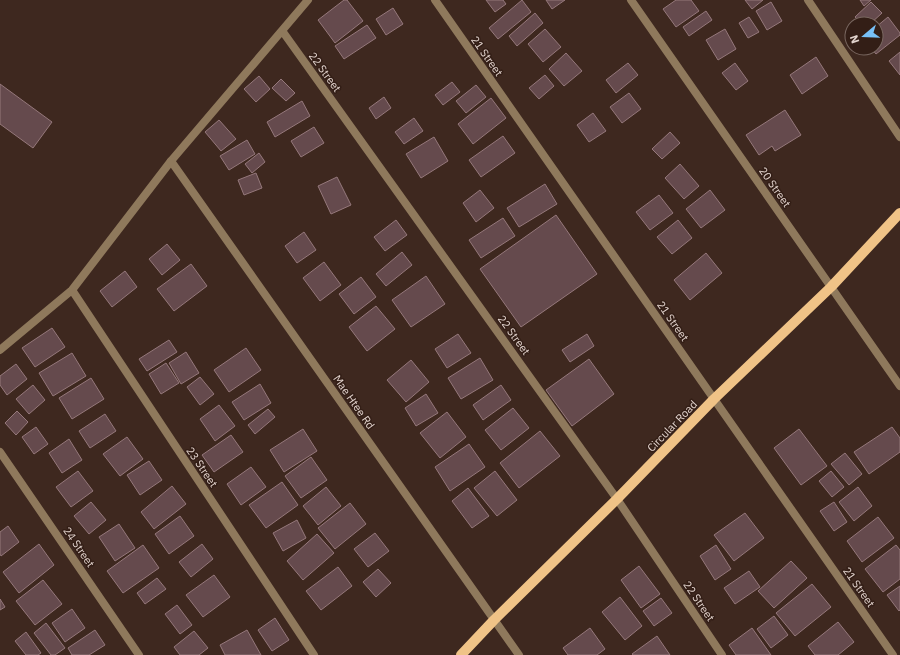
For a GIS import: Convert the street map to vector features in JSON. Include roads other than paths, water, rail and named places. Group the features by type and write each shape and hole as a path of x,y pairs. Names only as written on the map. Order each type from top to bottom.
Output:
{"main road":[{"name":"Circular Road","path":"461,655 494,620 617,499 714,399 831,287 900,213"}],"street":[{"path":"0,350 72,290 171,161 283,32 308,0"},
{"name":"21 Street","path":"435,0 893,655"},
{"name":"20 Street","path":"632,0 900,386"},
{"path":"808,0 900,136"},
{"name":"22 Street","path":"283,32 617,499 722,655"},
{"name":"Mae Htee Rd","path":"171,161 519,655"},
{"name":"23 Street","path":"72,290 314,655"},
{"name":"24 Street","path":"0,452 139,655"}]}
